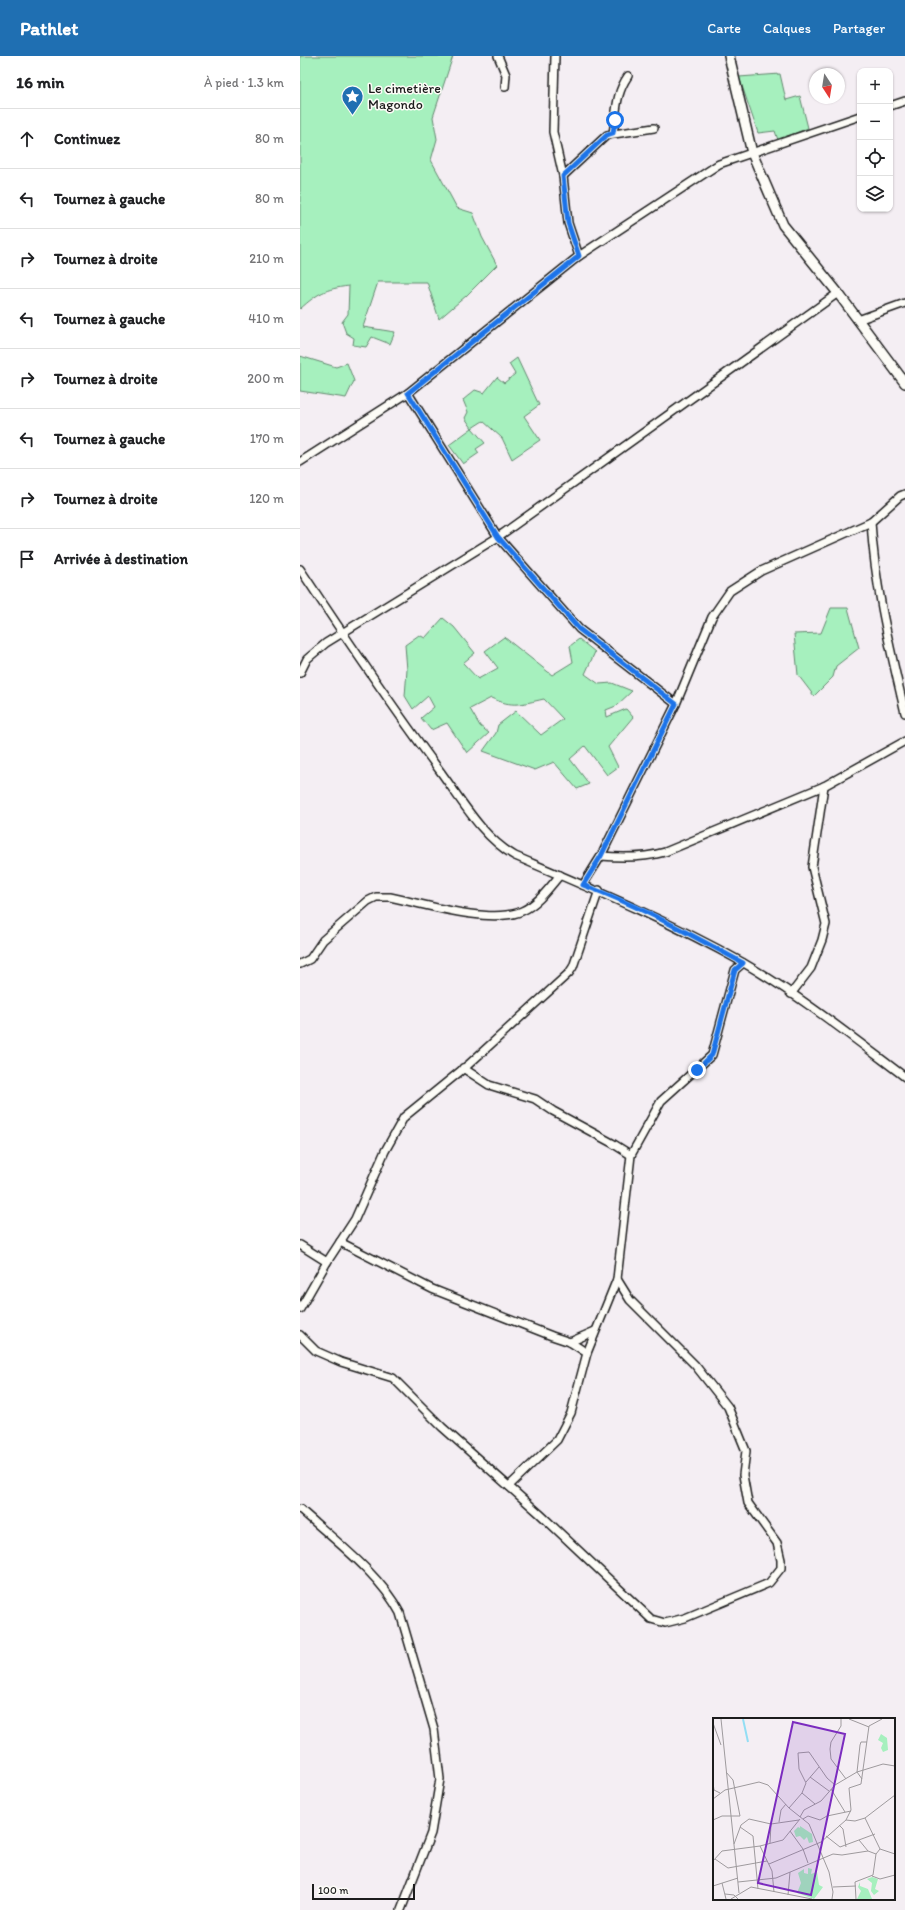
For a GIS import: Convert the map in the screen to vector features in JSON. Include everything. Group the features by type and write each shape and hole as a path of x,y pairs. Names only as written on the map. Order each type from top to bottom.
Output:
{"street":[{"path":"498,56 506,75 506,87"},
{"path":"555,56 553,132 563,176 568,223 579,256"},
{"path":"729,56 752,153 784,225 838,293 905,383"},
{"path":"613,133 617,98 620,88 628,76"},
{"path":"893,105 905,101"},
{"path":"300,462 408,393 579,256 719,164 857,117"},
{"path":"563,176 607,135 654,128"},
{"path":"300,673 307,659 326,643 343,634 498,537 838,293"},
{"path":"858,320 905,303"},
{"path":"408,393 498,537 579,629 676,704"},
{"path":"583,885 601,856 676,704 712,617 730,591 761,571 871,522 900,496 905,494"},
{"path":"871,522 873,556 883,620 905,713"},
{"path":"300,569 416,739 486,834 503,849 515,856 583,885 599,890 685,932 743,963 791,994 905,1077"},
{"path":"601,856 623,858 654,855 665,852 824,786 905,741"},
{"path":"791,994 811,968 822,940 826,924 812,867 824,786"},
{"path":"300,964 310,959 322,940 368,901 376,897 390,897 475,914 497,916 511,914 529,907 546,892 560,875"},
{"path":"300,1310 327,1262 355,1219 387,1145 404,1118 463,1068 569,973 573,967 599,890"},
{"path":"509,1486 557,1440 571,1413 595,1331 617,1279 631,1155 661,1101 712,1055 735,970 743,963"},
{"path":"463,1068 489,1085 535,1099 553,1111 631,1155"},
{"path":"340,1242 432,1289 570,1342 588,1353"},
{"path":"300,1245 327,1262"},
{"path":"300,1335 316,1351 341,1362 393,1378 442,1427 509,1486 651,1618 665,1623 685,1618 769,1583 781,1568 781,1560 777,1543 748,1503 743,1475 746,1451 728,1407 696,1365 630,1300 617,1279"},
{"path":"570,1342 595,1331"},
{"path":"300,1509 374,1577 392,1598 400,1613 434,1729 440,1779 431,1834 401,1910"}],"green space":[{"path":"300,56 453,56 433,117 437,139 431,160 457,208 473,213 482,237 497,265 466,296 439,319 427,282 378,282 363,327 395,332 390,344 372,337 366,347 353,345 354,338 346,333 342,322 348,314 349,286 328,290 317,295 300,309"},
{"path":"780,74 786,100 800,96 808,128 778,140 775,131 758,133 739,77"},
{"path":"300,356 336,367 347,363 354,381 346,398 300,391"},
{"path":"517,358 539,405 524,416 540,440 512,459 502,438 483,421 472,428 465,418 468,412 463,400 475,390 484,393 497,377 504,383 515,374 509,364"},
{"path":"472,428 485,443 476,449 479,453 463,464 449,445"},
{"path":"831,608 848,608 859,648 836,666 833,677 814,696 798,675 794,634 821,633"},
{"path":"443,618 454,627 475,653 463,663 478,679 498,668 485,651 504,637 552,675 573,662 570,646 579,639 595,652 585,674 599,684 612,683 632,691 616,706 606,710 607,717 626,709 633,717 608,747 618,767 607,775 585,746 570,759 589,784 577,789 554,762 535,770 483,751 496,733 498,725 516,711 541,735 563,719 544,699 523,704 511,704 491,698 470,709 480,726 489,733 467,753 447,723 431,730 421,718 434,707 428,696 413,709 405,696 407,670 405,645 419,635 425,638"}],"place":[{"name":"Le cimetière Magondo","path":"352,116"}],"route":[{"path":"615,120 613,133 607,135 563,176 568,223 579,256 408,393 498,537 579,629 676,704 601,856 583,885 599,890 685,932 743,963 735,970 712,1055 697,1070"}]}
